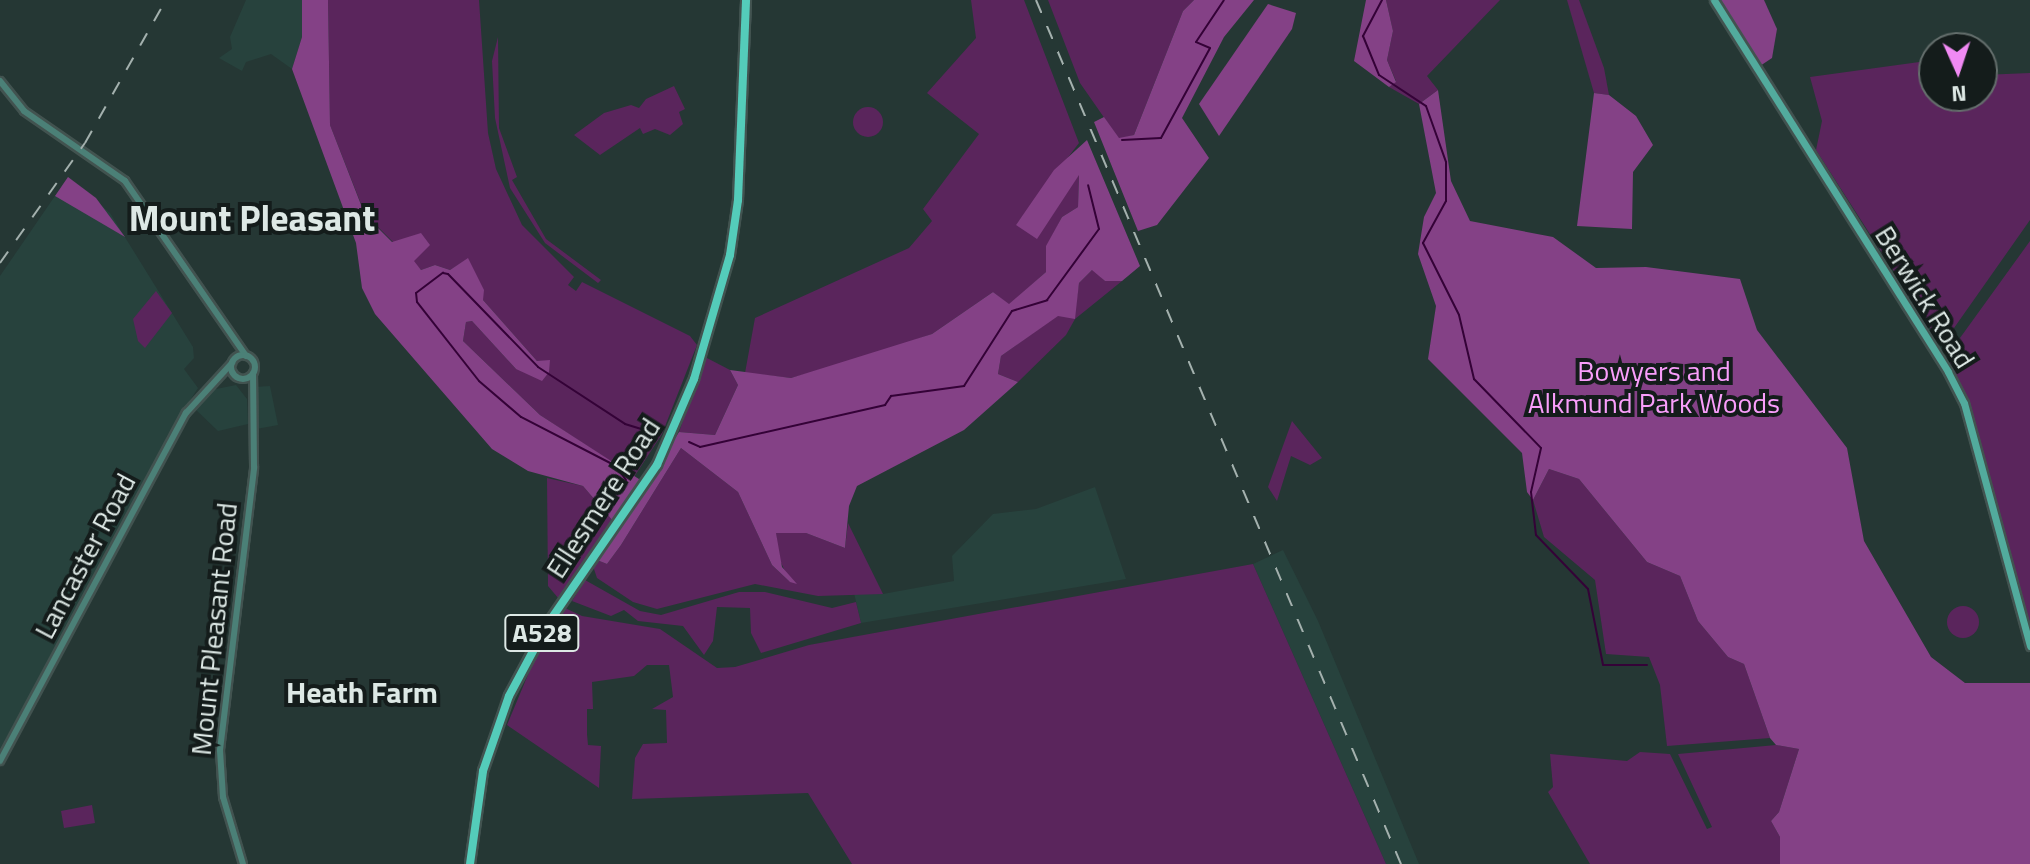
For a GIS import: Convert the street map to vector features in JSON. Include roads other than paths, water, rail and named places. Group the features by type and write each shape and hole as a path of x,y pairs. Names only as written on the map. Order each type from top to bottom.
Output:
{"main road":[{"name":"Ellesmere Road","path":"470,864 483,771 509,696 547,625 657,465 694,379 729,258 736,213 746,0"},
{"name":"Berwick Road","path":"1714,0 1954,382 2030,646"}],"street":[{"name":"Mount Pleasant Road","path":"0,81 24,111 125,181 232,340 255,365 251,396 254,467 220,750 223,797 243,864"},
{"path":"232,340 232,363 251,396"},
{"path":"232,363 246,356"},
{"name":"Lancaster Road","path":"0,761 186,413 232,363"},
{"path":"218,381 253,374"}],"waterway":[{"path":"1122,140 1161,138 1210,48 1196,42 1224,0"},
{"path":"1382,0 1363,36 1379,75 1426,106 1446,162 1446,201 1423,243 1459,315 1474,379 1541,448 1531,492 1536,535 1588,589 1603,665 1647,665"},
{"path":"689,442 700,447 885,405 891,396 964,386 1012,311 1047,300 1099,229 1088,185"},
{"path":"626,480 616,466 521,417 479,381 417,302 416,293 443,273 448,274 538,367 625,424 641,429"}],"railway":[{"path":"0,263 85,143 166,0"},
{"path":"1036,0 1401,864"}],"district":[{"name":"Mount Pleasant","path":"252,218"},
{"name":"Heath Farm","path":"362,692"}],"park label":[{"name":"Bowyers and Alkmund Park Woods","path":"1654,387"}]}
